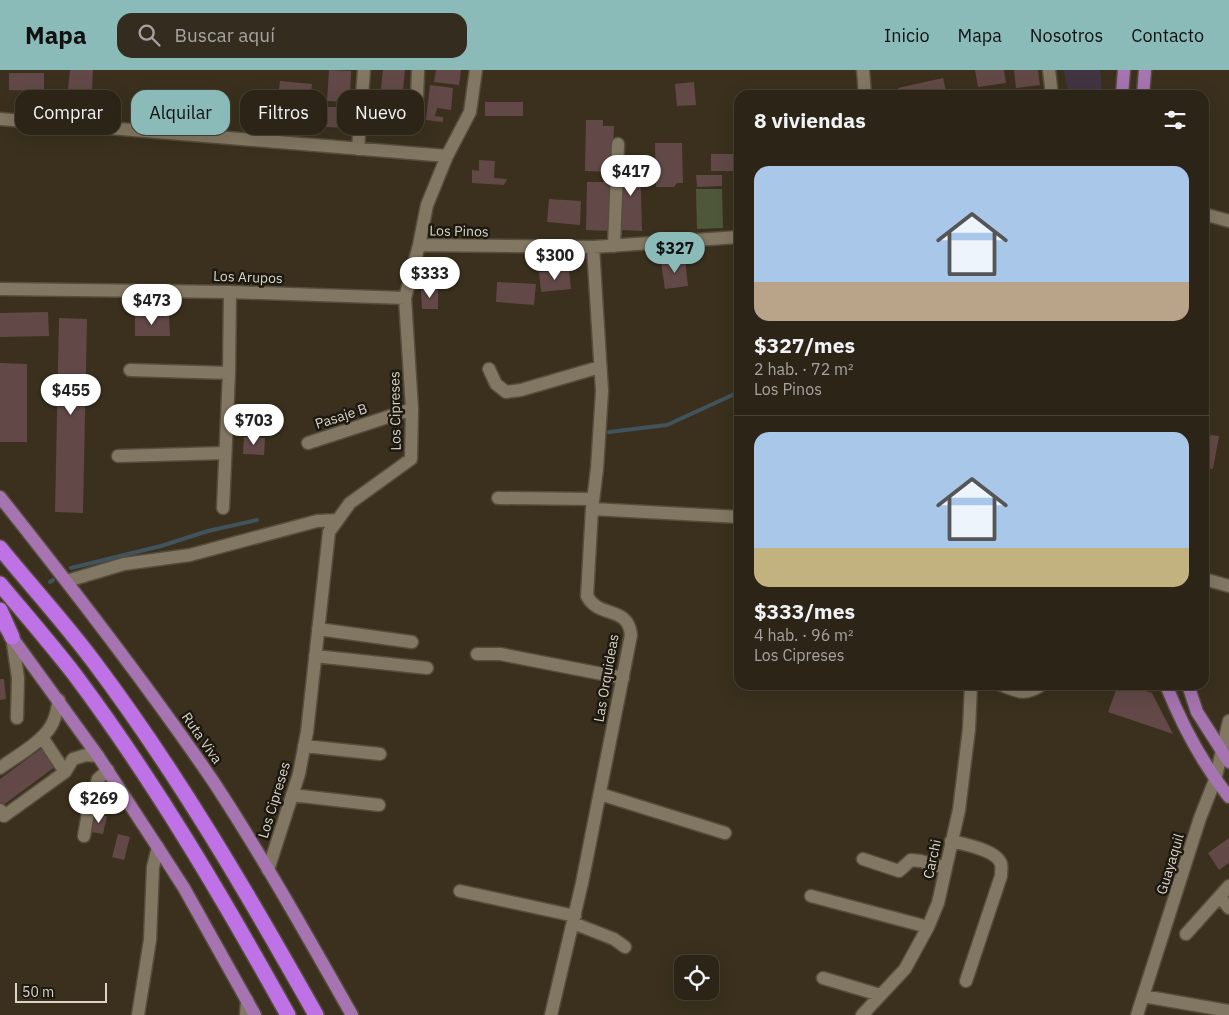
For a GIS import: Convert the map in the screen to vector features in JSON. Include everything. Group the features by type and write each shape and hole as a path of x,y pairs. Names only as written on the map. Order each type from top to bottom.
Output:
{"highway":[{"path":"0,548 94,662 145,734 206,826 254,905 316,1015"},
{"path":"0,584 74,674 181,830 288,1015"},
{"path":"0,610 12,637"}],"main road":[{"path":"1122,90 1124,70"},
{"path":"1143,90 1145,70"},
{"name":"Ruta Viva","path":"0,497 67,581 162,708 213,782 268,870 352,1015"},
{"path":"0,622 59,700 108,770 158,847 184,888 255,1015"},
{"path":"1168,690 1179,718 1215,780 1229,797"},
{"path":"1190,690 1198,712 1229,762"}],"street":[{"path":"362,90 364,70"},
{"path":"418,70 418,90"},
{"name":"Los Cipreses","path":"268,870 299,774 304,746 329,532 350,503 411,459 412,409 405,298 427,205 447,156 470,112 476,70"},
{"path":"863,70 865,90"},
{"path":"1049,70 1051,90"},
{"path":"0,120 447,156"},
{"path":"358,149 360,135"},
{"path":"614,246 618,144"},
{"path":"1209,215 1229,221"},
{"name":"Los Pinos","path":"419,245 594,247 734,237"},
{"name":"Las Orquideas","path":"552,1015 600,794 631,635 630,625 626,618 591,604 587,596 592,504 602,392 594,247"},
{"name":"Los Arupos","path":"0,289 230,292 405,298"},
{"path":"223,508 230,292"},
{"path":"489,369 496,384 506,392 521,390 600,367"},
{"path":"130,370 228,373"},
{"name":"Pasaje B","path":"308,443 412,409"},
{"path":"118,456 225,453"},
{"path":"498,498 734,516"},
{"path":"67,581 124,564 190,555 317,521 338,520"},
{"path":"1209,580 1229,586"},
{"path":"318,629 412,642"},
{"path":"12,637 18,678 17,718"},
{"path":"477,654 500,654 623,678"},
{"path":"315,656 427,668"},
{"name":"Carchi","path":"862,1015 905,968 928,927 938,903 959,810 971,690"},
{"path":"0,768 42,737 51,727 57,713 59,700"},
{"name":"Guayaquil","path":"1137,1015 1200,818 1215,780 1229,722"},
{"path":"42,737 65,772"},
{"path":"304,746 380,754"},
{"path":"0,810 4,816 65,772 73,759 86,755 98,756"},
{"path":"84,836 89,807 98,779 108,770"},
{"path":"600,794 725,833"},
{"path":"292,795 379,806"},
{"path":"951,841 991,853 998,858 1002,865 1001,876 966,980"},
{"path":"138,1015 150,940 153,867 158,847"},
{"path":"863,859 895,871 902,870 911,860 945,868"},
{"path":"1186,934 1229,886"},
{"path":"460,891 574,919 614,939 625,948"},
{"path":"811,896 928,927"},
{"path":"1220,897 1229,908"},
{"path":"823,978 880,995"},
{"path":"1143,996 1229,1011"},
{"path":"246,1015 247,1000"}],"shaded area":[{"path":"1064,70 1100,70 1102,89 1067,90"}],"green space":[{"path":"696,189 722,189 723,228 697,229"}],"building":[{"path":"70,70 93,70 92,90 68,89"},
{"path":"329,70 351,71 350,90 337,90 337,101 327,101"},
{"path":"383,70 405,70 403,90 381,90"},
{"path":"436,70 461,70 459,85 434,82"},
{"path":"975,70 1004,70 1006,83 978,87"},
{"path":"1014,70 1038,70 1040,85 1016,88"},
{"path":"9,73 44,73 44,90 9,90"},
{"path":"943,78 946,90 898,90 898,88"},
{"path":"280,81 312,84 311,90 279,90"},
{"path":"694,82 696,105 677,106 675,84"},
{"path":"430,85 453,88 451,110 437,108 435,116 443,117 443,122 426,120"},
{"path":"485,102 523,102 523,116 485,116"},
{"path":"327,107 337,107 337,128 327,127"},
{"path":"586,120 603,120 603,126 614,126 612,172 585,171"},
{"path":"655,143 682,143 683,183 677,183 674,187 656,187"},
{"path":"711,154 734,154 734,171 711,171"},
{"path":"624,159 640,160 642,231 620,230"},
{"path":"479,160 495,161 494,178 507,179 504,185 472,183 472,170 479,171"},
{"path":"696,175 722,175 722,186 697,187"},
{"path":"587,182 610,182 612,231 586,230"},
{"path":"549,199 581,201 580,225 547,222"},
{"path":"685,259 688,286 665,289 661,262"},
{"path":"569,270 571,289 541,292 539,272"},
{"path":"497,282 536,284 534,305 496,302"},
{"path":"421,290 438,290 438,309 422,309"},
{"path":"48,312 49,336 0,337 0,313"},
{"path":"135,316 169,316 170,336 135,336"},
{"path":"59,318 87,319 83,513 55,512"},
{"path":"0,363 27,364 27,442 0,442"},
{"path":"1209,435 1219,436 1213,469 1209,468"},
{"path":"244,437 265,438 264,455 243,454"},
{"path":"0,679 4,679 6,699 0,700"},
{"path":"1116,690 1143,690 1152,693 1173,734 1108,712"},
{"path":"42,748 56,766 2,806 0,803 0,779"},
{"path":"95,814 107,816 103,834 91,832"},
{"path":"118,834 130,837 124,860 112,857"},
{"path":"1229,838 1229,863 1219,870 1208,853"}],"waterway":[{"path":"609,432 667,425 734,394"},
{"path":"71,568 161,546 208,531 257,520"}]}
